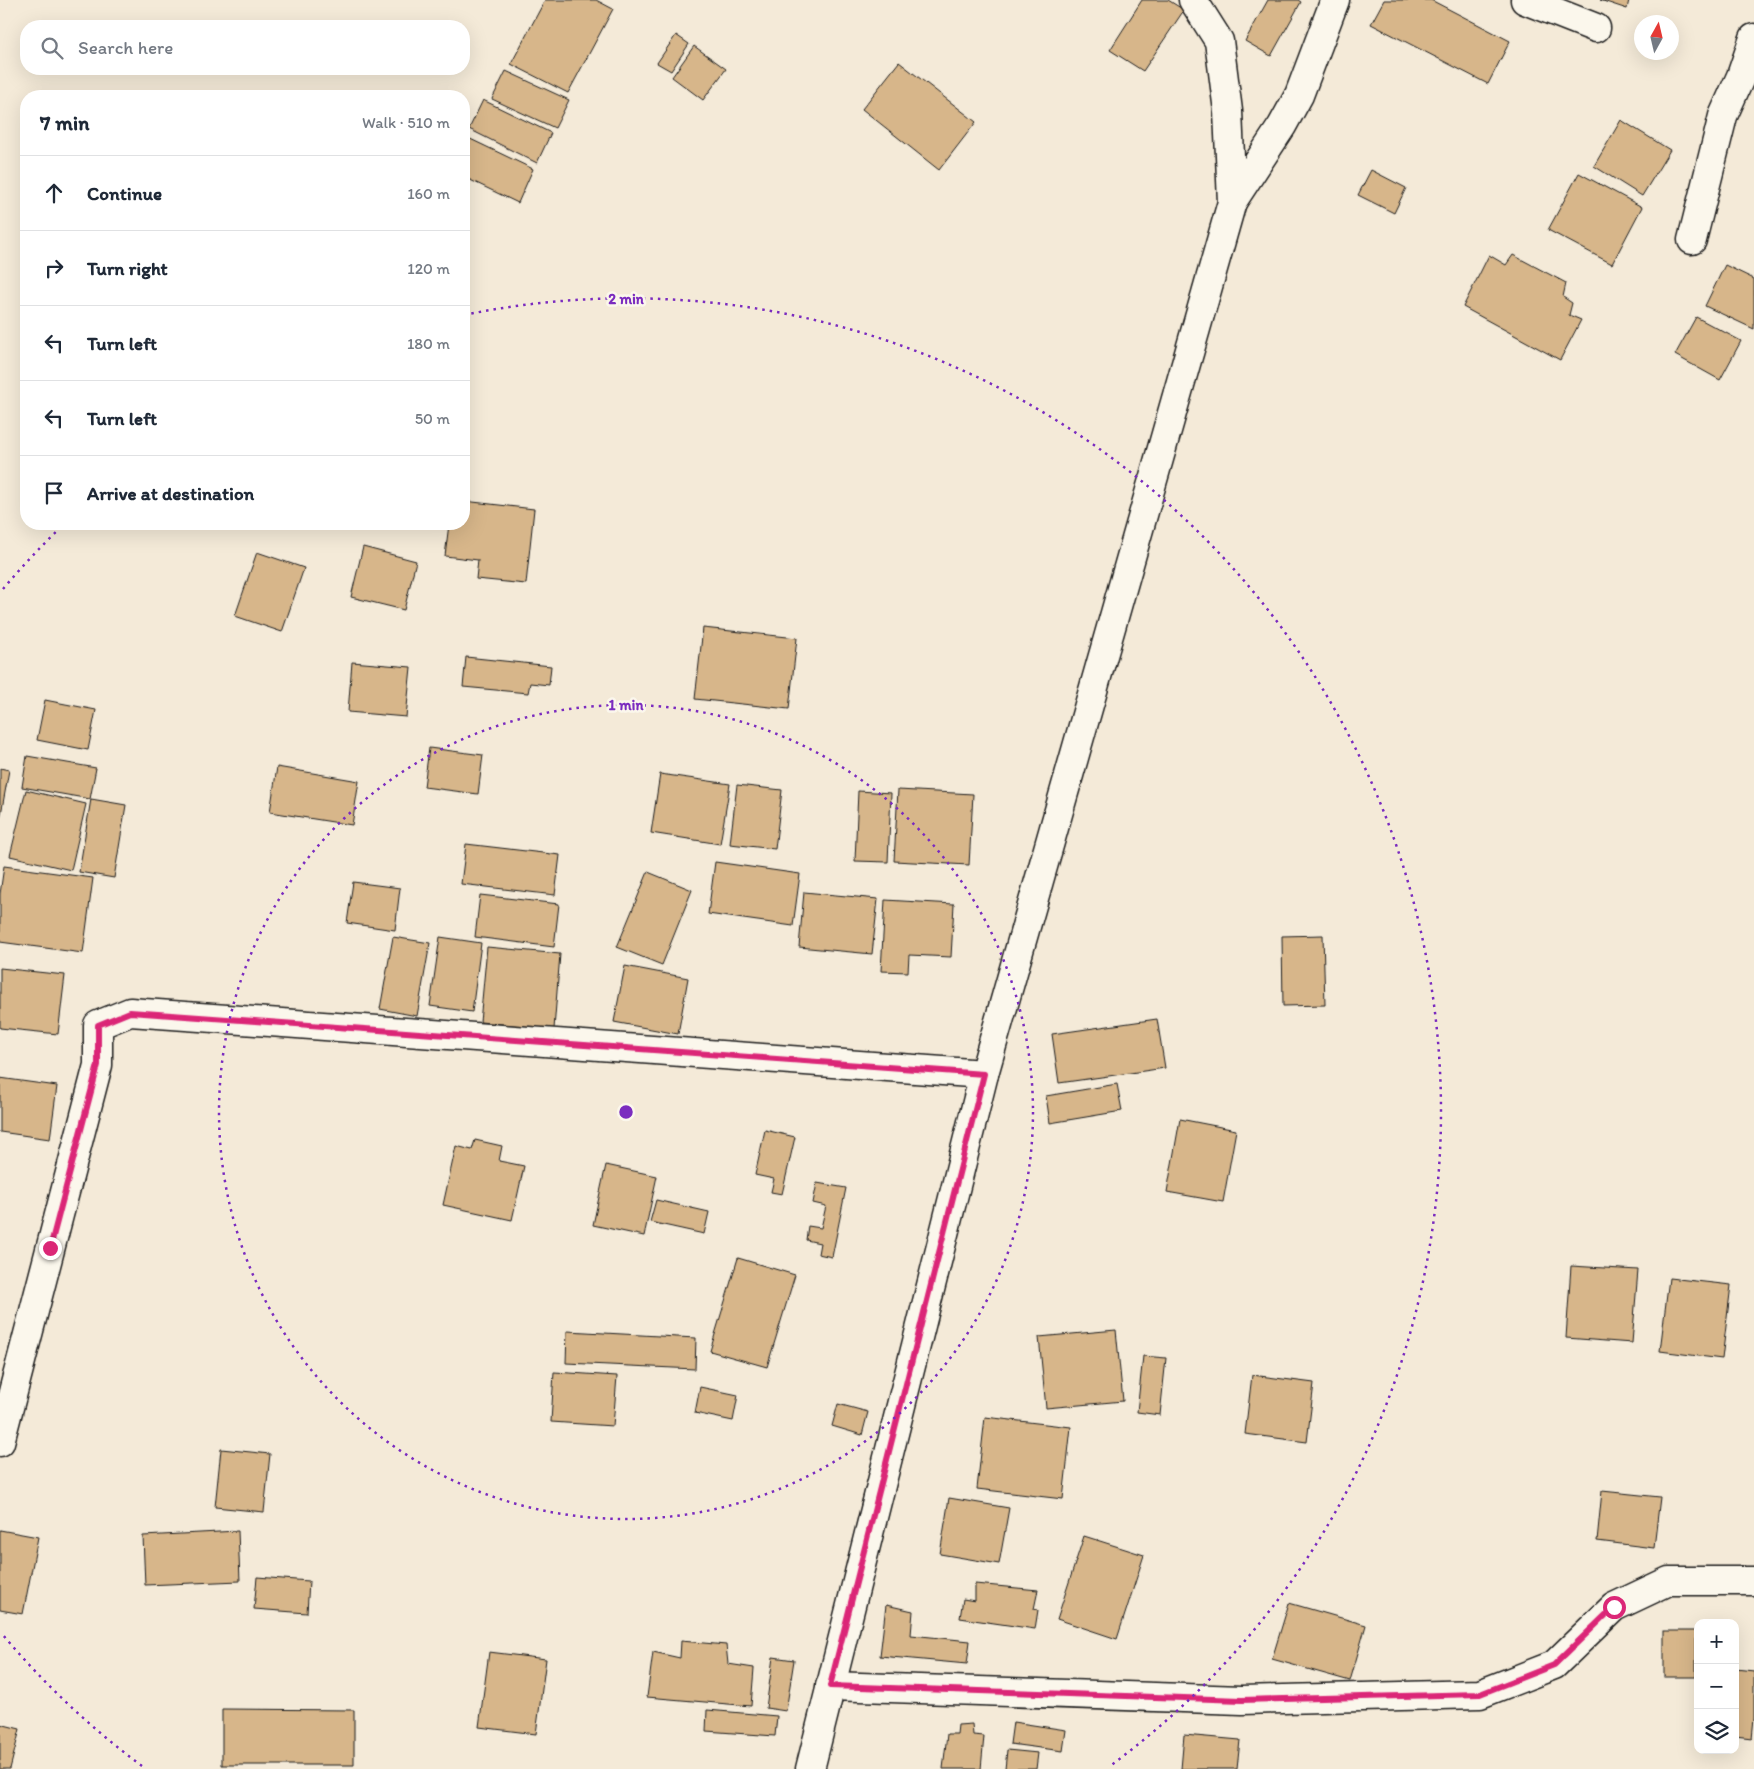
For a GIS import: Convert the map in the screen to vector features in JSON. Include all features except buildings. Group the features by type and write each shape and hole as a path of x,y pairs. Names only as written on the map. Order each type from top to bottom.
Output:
{"street":[{"path":"1193,0 1220,40 1228,111 1232,202"},
{"path":"810,1769 984,1074 1232,202 1282,126 1298,95 1335,0"},
{"path":"1526,0 1596,28"},
{"path":"1692,240 1723,116 1741,76 1754,38"},
{"path":"0,1442 98,1065 98,1025 130,1012 984,1074"},
{"path":"830,1686 1242,1700 1480,1694 1554,1665 1614,1607 1669,1581 1754,1581"}],"route":[{"path":"50,1248 98,1065 98,1025 130,1012 984,1074 830,1686 1242,1700 1480,1694 1554,1665 1614,1607"}]}
